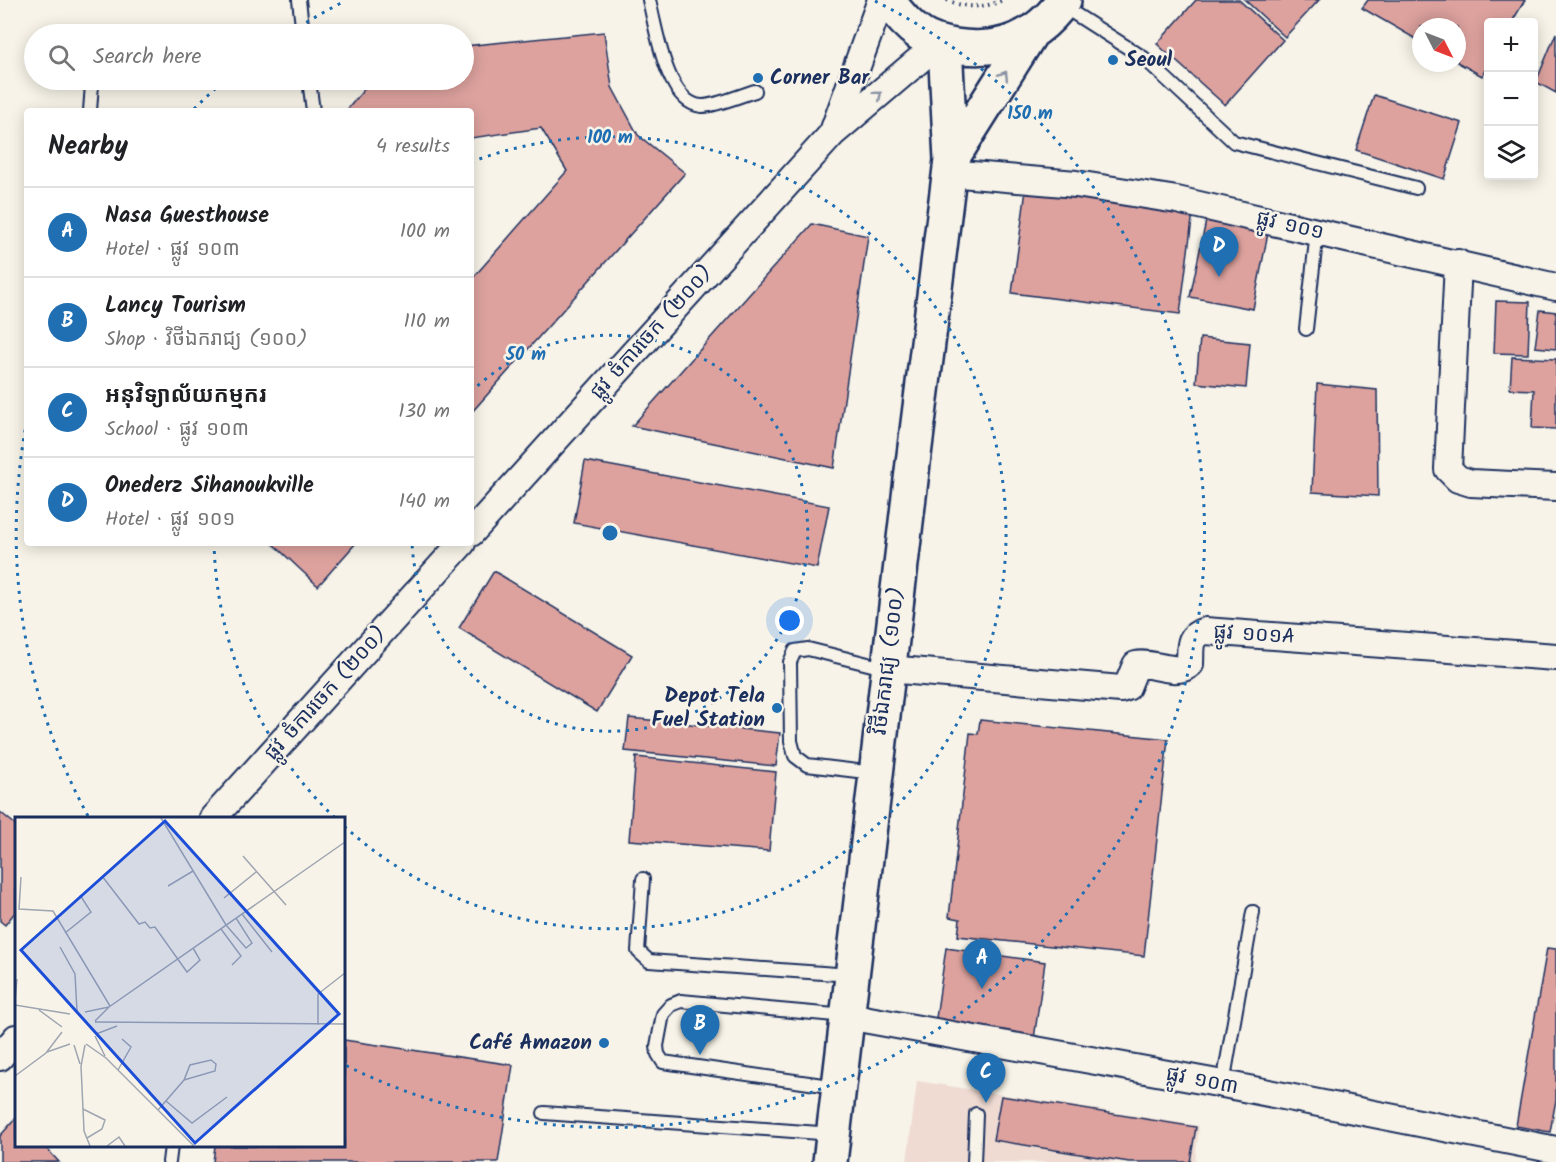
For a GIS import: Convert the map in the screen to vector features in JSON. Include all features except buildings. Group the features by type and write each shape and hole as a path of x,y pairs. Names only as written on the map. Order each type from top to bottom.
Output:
{"main road":[{"path":"888,0 908,24 922,35 942,44 975,49 1004,45 1031,33 1052,16 1062,2"},
{"path":"950,166 1031,33"},
{"name":"វិថីឯករាជ្យ (១០០)","path":"832,1148 950,166 942,44"}],"street":[{"name":"ផ្លូវ ចំការចេក (២០០)","path":"833,133 881,0"},
{"name":"ផ្លូវ ចំការចេក (២០០)","path":"474,530 833,133 942,44"},
{"name":"ផ្លូវ ១០១","path":"950,166 1177,200 1556,287"},
{"path":"1458,263 1448,469 1458,479 1470,483 1556,487"},
{"name":"ផ្លូវ ចំការចេក (២០០)","path":"215,817 459,546"},
{"name":"ផ្លូវ ១០១A","path":"888,669 1121,690 1126,687 1136,665 1143,663 1180,670 1186,668 1190,664 1191,640 1196,634 1205,631 1556,657"},
{"name":"ផ្លូវ ១០៣","path":"847,1016 1223,1084 1556,1150"},
{"path":"0,1057 15,1039"}],"lane":[{"path":"299,0 302,24"},
{"path":"649,0 670,79 685,99 695,105 704,106 755,91"},
{"path":"1062,2 1144,58 1234,142 1416,188"},
{"path":"90,108 92,90"},
{"path":"310,90 312,108"},
{"path":"1306,329 1317,232"},
{"path":"876,774 807,765 795,756 791,741 790,662 795,651 808,649 888,669"},
{"path":"643,879 638,951 649,961 852,975"},
{"path":"1223,1084 1253,912"},
{"path":"839,1087 663,1062 658,1054 657,1046 663,1014 670,1005 681,1001 847,1016"},
{"path":"544,1113 832,1148"},
{"path":"974,1162 976,1114"},
{"path":"169,1162 171,1147"}],"path":[{"path":"947,0 955,4 975,7 992,5 1003,0"}],"shaded area":[{"path":"917,1081 1199,1126 1195,1162 907,1162"}],"place":[{"name":"Seoul","path":"1113,60"},
{"name":"Corner Bar","path":"758,78"},
{"name":"Onederz Sihanoukville","path":"1219,277"},
{"name":"Depot Tela Fuel Station","path":"777,708"},
{"name":"Nasa Guesthouse","path":"982,989"},
{"name":"Café Amazon","path":"604,1043"},
{"name":"Lancy Tourism","path":"700,1055"},
{"name":"អនុវិទ្យាល័យកម្មករ","path":"986,1103"}]}
